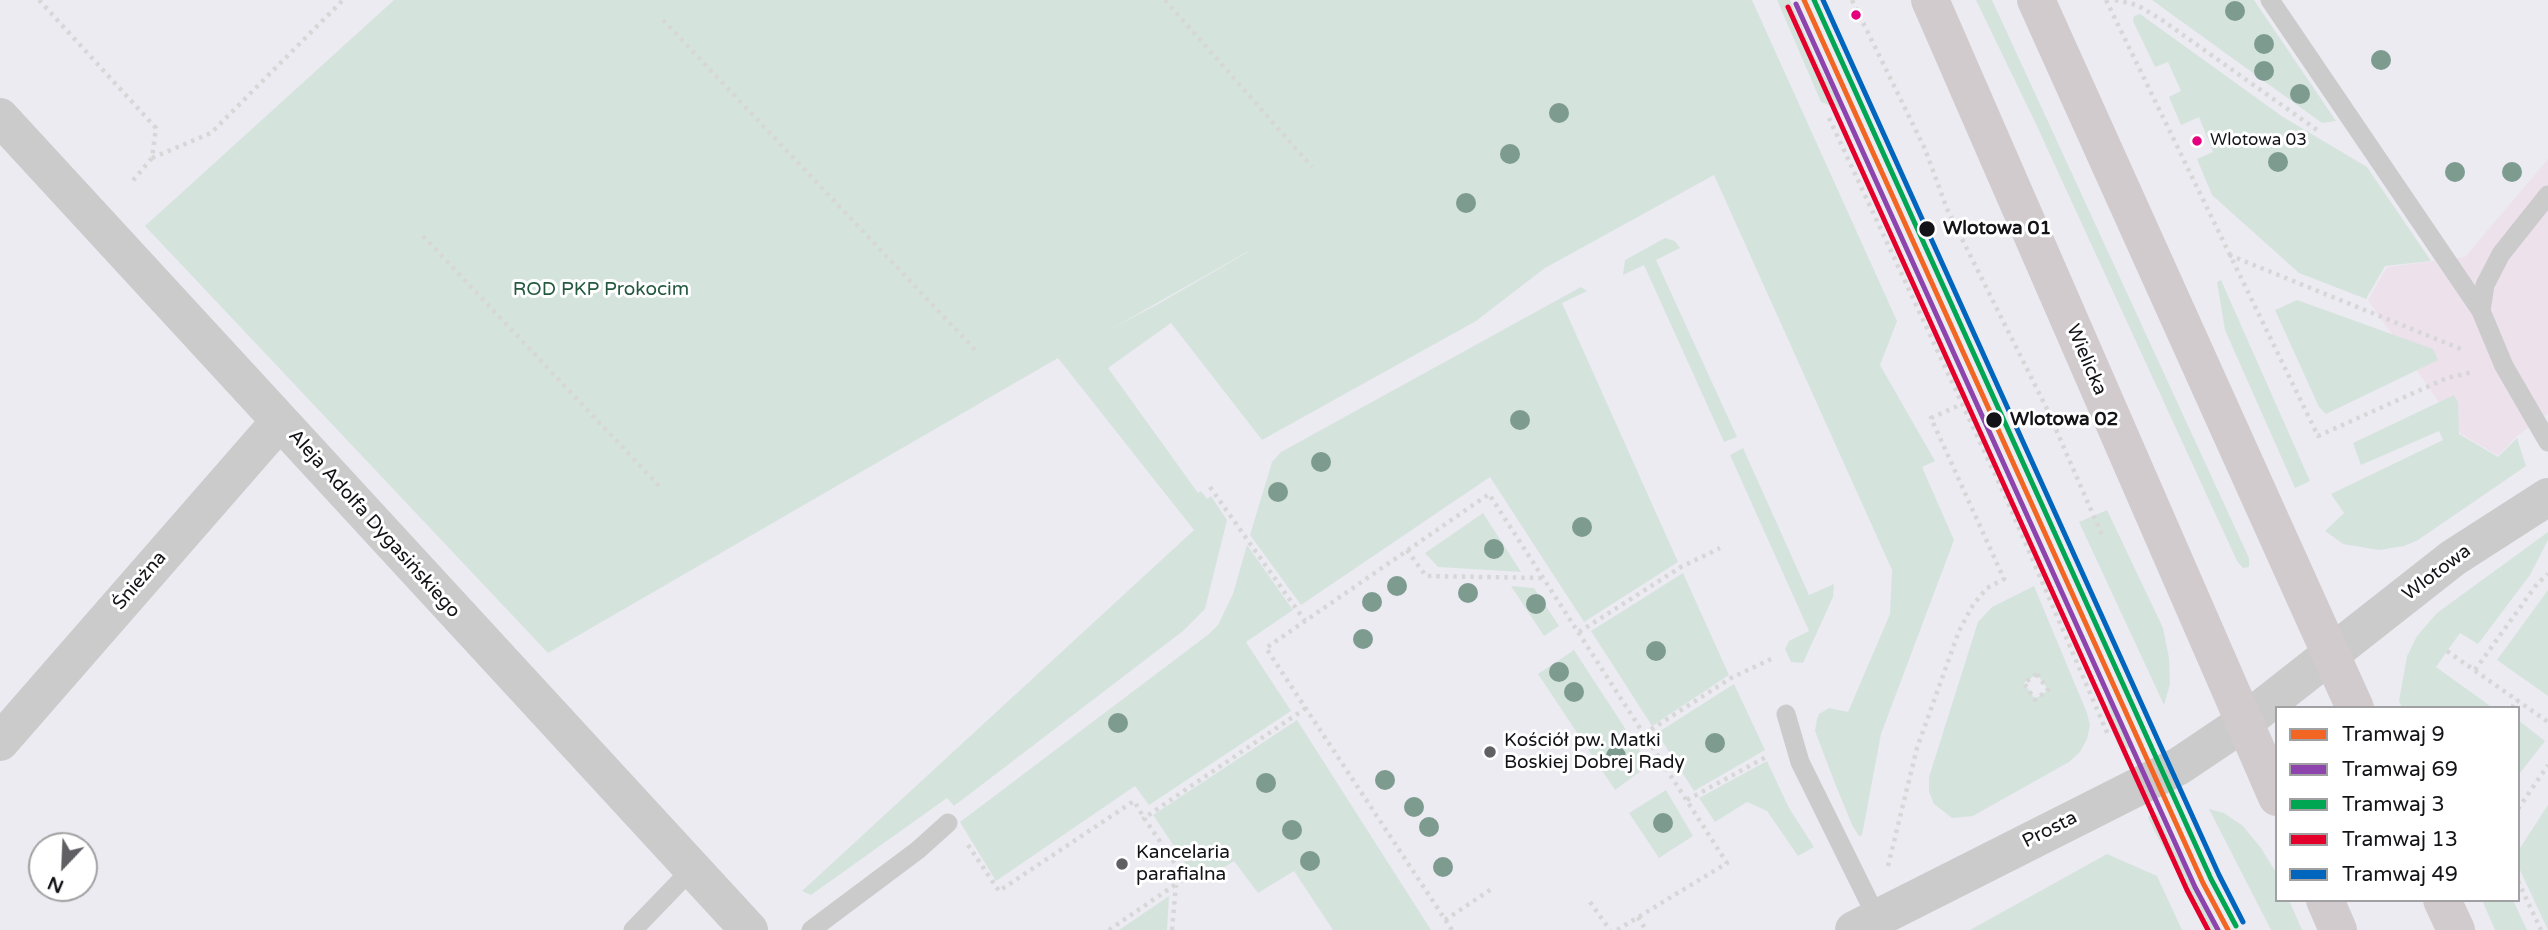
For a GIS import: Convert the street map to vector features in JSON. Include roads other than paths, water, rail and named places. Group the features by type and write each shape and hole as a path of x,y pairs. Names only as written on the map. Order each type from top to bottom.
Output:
{"main road":[{"name":"Wielicka","path":"1930,0 2275,793"},
{"path":"2036,0 2354,706"},
{"path":"2326,902 2338,930"},
{"path":"2443,902 2456,930"}],"street":[{"name":"Aleja Adolfa Dygasińskiego","path":"0,117 749,930"},
{"name":"Śnieżna","path":"0,742 280,421"},
{"name":"Wlotowa","path":"2243,723 2453,558 2548,497"},
{"name":"Prosta","path":"1865,924 2179,766 2243,723"}],"lane":[{"path":"2270,0 2481,311 2504,366 2548,442"},
{"path":"2481,311 2485,285 2501,254 2548,195"},
{"path":"1786,714 1793,743 1865,924"},
{"path":"811,930 918,850 948,823"},
{"path":"633,930 691,870"}],"tram line":[{"name":"9","path":"1804,0 2203,883 2228,930"},
{"name":"3","path":"1814,0 2211,879 2236,926"},
{"name":"49","path":"1823,0 2219,875 2243,922"},
{"name":"69","path":"1796,4 2195,887 2218,930"},
{"name":"13","path":"1788,7 2187,890 2208,930"}],"place":[{"name":"Wlotowa 03","path":"2197,141"},
{"name":"Wlotowa 01","path":"1927,229"},
{"name":"Wlotowa 02","path":"1994,420"},
{"name":"Kościół pw. Matki Boskiej Dobrej Rady","path":"1490,752"},
{"name":"Kancelaria parafialna","path":"1122,864"}],"park label":[{"name":"ROD PKP Prokocim","path":"601,290"}]}
